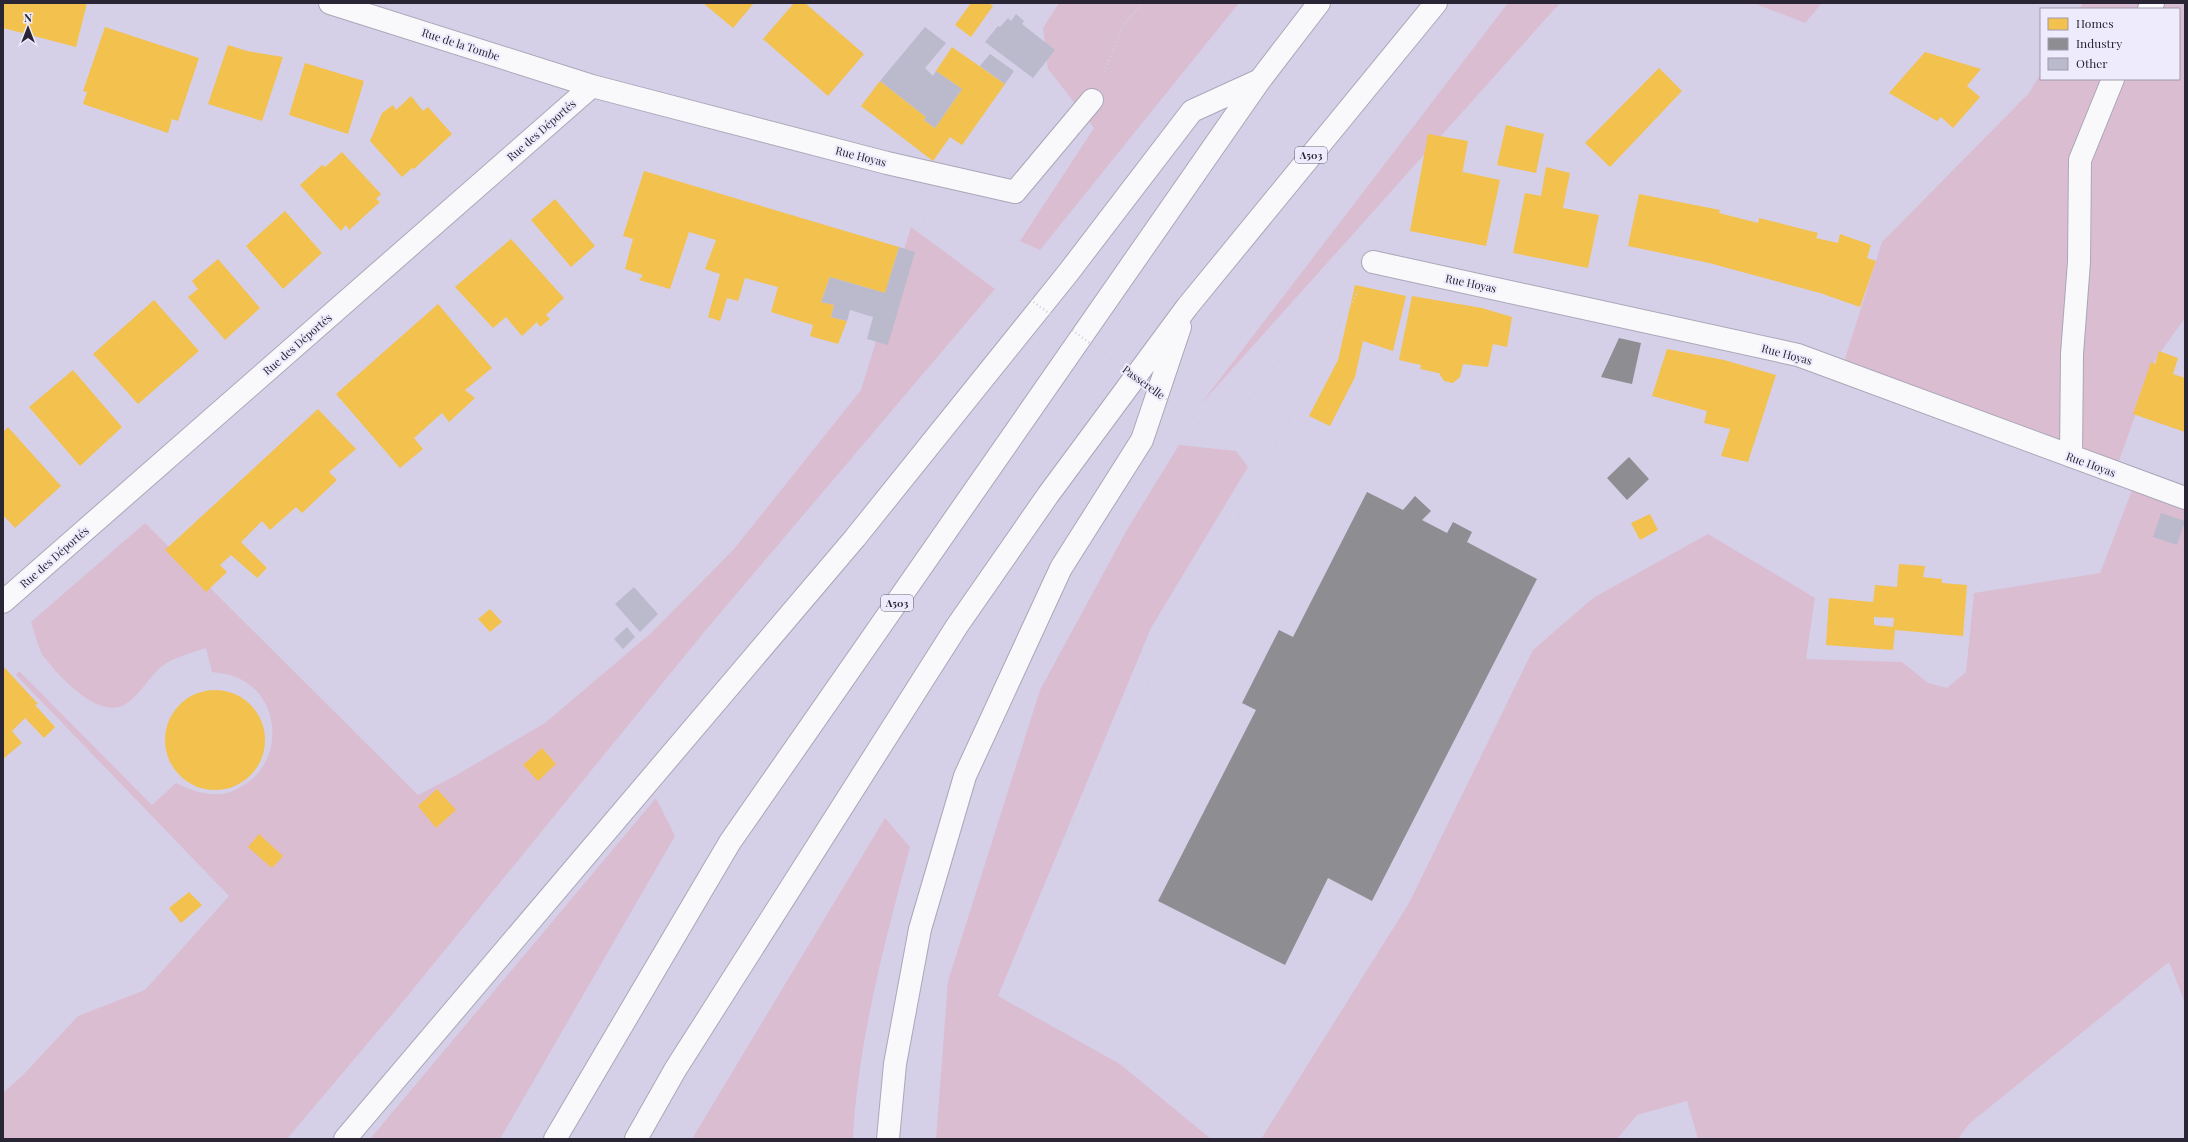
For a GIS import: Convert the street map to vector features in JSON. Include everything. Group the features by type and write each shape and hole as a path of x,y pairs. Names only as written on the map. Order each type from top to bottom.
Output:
{"main road":[{"name":"Rue de la Tombe","path":"330,3 592,86"},
{"name":"A503","path":"555,1139 730,842 1260,80 1319,3"},
{"name":"A503","path":"636,1139 675,1070 957,626 1048,495 1187,307 1436,3"},
{"path":"344,1139 855,538 1068,273 1192,111 1260,80"},
{"path":"2071,456 2072,354 2079,262 2080,160 2113,80"},
{"name":"Rue Hoyas","path":"592,86 887,163 1015,192 1092,100"},
{"name":"Rue des Déportés","path":"3,602 592,86"},
{"name":"Rue Hoyas","path":"1373,262 1798,355 2185,498"},
{"path":"889,1136 895,1064 920,929 965,776 1061,568 1142,440 1187,307"}],"path":[{"path":"1092,100 1124,25 1142,3"},
{"name":"Passerelle","path":"930,231 998,276 1221,439 1319,303"},
{"path":"1056,856 1373,262"}],"shaded area":[{"path":"1059,3 1239,3 1040,250 1020,241 1094,128 1048,69 1043,28"},
{"path":"1508,3 1560,3 1200,405"},
{"path":"1753,3 1822,3 1805,23"},
{"path":"2083,3 2185,3 2185,318 2155,360 2115,472 1841,371 1882,242 2029,93 2040,75 2040,80 2180,80 2180,8 2080,8"},
{"path":"911,227 995,289 705,631 405,999 287,1139 3,1139 3,1093 23,1075 78,1016 145,990 229,896 16,675 19,671 152,805 176,783 197,792 208,794 223,794 232,792 240,787 256,775 266,762 271,746 272,730 269,714 262,699 251,686 236,677 212,672 206,648 177,658 161,667 125,705 109,708 87,699 56,672 40,650 31,622 145,523 418,795 455,776 545,723 651,633 734,549 861,390"},
{"path":"1179,445 1236,451 1248,467 1151,628 998,996 1120,1064 1211,1139 936,1139 948,981 1040,690 1128,528"},
{"path":"2136,480 2185,498 2185,1003 2169,962 1969,1124 1958,1139 1698,1139 1687,1101 1637,1115 1617,1139 1261,1139 1409,903 1533,650 1593,598 1708,534 1815,598 1806,659 1902,662 1928,683 1947,688 1966,672 1974,593 2100,573"},
{"path":"656,798 675,836 500,1139 370,1139"},
{"path":"885,818 910,847 874,992 860,1065 853,1139 692,1139"}],"building: Homes":[{"path":"3,3 87,3 76,47 3,28"},
{"path":"703,3 754,3 733,28"},
{"path":"794,3 805,3 864,54 828,96 763,39"},
{"path":"971,3 988,3 993,6 971,37 955,25"},
{"path":"105,27 199,58 178,121 172,119 168,133 83,104 87,92 83,91"},
{"path":"228,45 247,51 283,57 262,121 208,104"},
{"path":"952,47 1005,84 962,145 950,137 933,161 861,106 880,81 926,117 924,120 935,128 962,89 936,71"},
{"path":"1925,52 1981,69 1967,86 1980,97 1953,128 1941,117 1937,121 1889,93"},
{"path":"305,63 364,81 348,134 289,115"},
{"path":"1659,68 1682,91 1610,167 1585,143"},
{"path":"411,96 423,111 428,107 452,134 414,169 412,168 402,177 370,141 382,113 393,105 396,110"},
{"path":"1506,125 1544,134 1536,173 1497,165"},
{"path":"1428,134 1468,141 1461,181 1463,172 1500,180 1486,246 1410,231"},
{"path":"342,152 381,194 376,199 380,202 349,230 346,225 341,231 300,185 322,165 325,167"},
{"path":"1546,167 1570,173 1563,208 1599,215 1588,268 1513,253 1525,193 1541,196"},
{"path":"644,171 899,247 885,293 830,277 821,302 834,305 831,317 847,321 838,344 810,336 813,325 771,312 778,287 745,278 738,301 727,298 720,321 708,317 720,274 705,269 716,240 689,232 670,289 639,280 643,275 625,269 633,239 623,236"},
{"path":"1639,194 1720,210 1719,213 1758,223 1759,218 1818,233 1816,238 1838,243 1840,234 1871,245 1867,258 1876,261 1860,307 1820,293 1709,263 1628,246"},
{"path":"555,199 595,246 571,267 531,220"},
{"path":"285,211 322,253 283,289 246,246"},
{"path":"511,239 564,298 546,315 550,319 540,327 537,322 522,336 506,317 493,328 455,287"},
{"path":"218,259 260,308 225,340 188,297 198,289 192,281"},
{"path":"1355,285 1406,296 1393,351 1363,341 1355,377 1330,426 1309,416 1338,360"},
{"path":"1412,296 1482,308 1512,317 1507,347 1493,344 1488,367 1463,364 1460,377 1453,383 1444,381 1439,373 1420,369 1421,365 1399,360"},
{"path":"154,300 199,351 138,404 93,354"},
{"path":"438,304 492,368 465,390 475,398 449,422 442,413 414,438 423,449 400,468 336,394"},
{"path":"1667,349 1724,360 1776,375 1748,462 1721,456 1730,429 1704,423 1707,411 1652,396"},
{"path":"2159,351 2178,358 2173,374 2185,378 2185,432 2133,414 2151,362 2155,364"},
{"path":"73,370 122,427 80,466 29,407"},
{"path":"318,409 356,449 329,472 337,480 302,513 296,507 270,530 262,521 241,542 267,568 257,578 231,555 220,565 227,572 206,592 165,550"},
{"path":"8,427 61,486 15,528 3,515 3,432"},
{"path":"1650,514 1658,530 1640,540 1631,523"},
{"path":"1899,564 1925,566 1923,577 1942,579 1942,583 1967,585 1963,636 1895,630 1893,650 1826,645 1829,598 1873,602 1875,585 1897,587","holes":["1874,617 1894,618 1893,627 1874,625"]},
{"path":"490,609 502,622 490,632 478,619"},
{"path":"3,666 38,704 35,705 55,727 44,738 25,718 12,731 22,743 3,759"},
{"path":"215,690 234,694 251,704 261,721 265,740 261,759 251,776 234,786 215,790 196,786 179,776 169,759 165,740 169,721 179,704 196,694"},
{"path":"542,748 556,764 538,781 523,765"},
{"path":"437,789 456,810 436,828 418,806"},
{"path":"259,834 283,856 272,868 248,847"},
{"path":"189,892 202,905 181,923 169,908"}],"building: Industry":[{"path":"1619,338 1641,343 1632,384 1601,377"},
{"path":"1629,457 1649,479 1627,500 1607,478"},
{"path":"1367,492 1403,510 1415,496 1431,511 1422,520 1447,533 1453,522 1472,532 1467,542 1537,579 1372,901 1328,878 1285,965 1158,901 1256,710 1242,703 1279,630 1293,637"}],"building: Other":[{"path":"1016,14 1024,21 1022,24 1055,50 1033,78 985,42 998,26 1000,27 1008,18 1011,21"},
{"path":"925,27 946,43 925,68 933,76 936,71 962,89 935,128 924,120 926,117 880,81"},
{"path":"990,54 1014,71 1005,84 980,66"},
{"path":"899,247 915,252 888,345 867,339 873,317 850,310 847,321 831,317 834,305 821,302 830,277 885,293"},
{"path":"2161,513 2185,521 2177,545 2153,537"},
{"path":"634,587 658,614 640,632 615,604"},
{"path":"627,627 635,637 623,649 614,639"}]}
